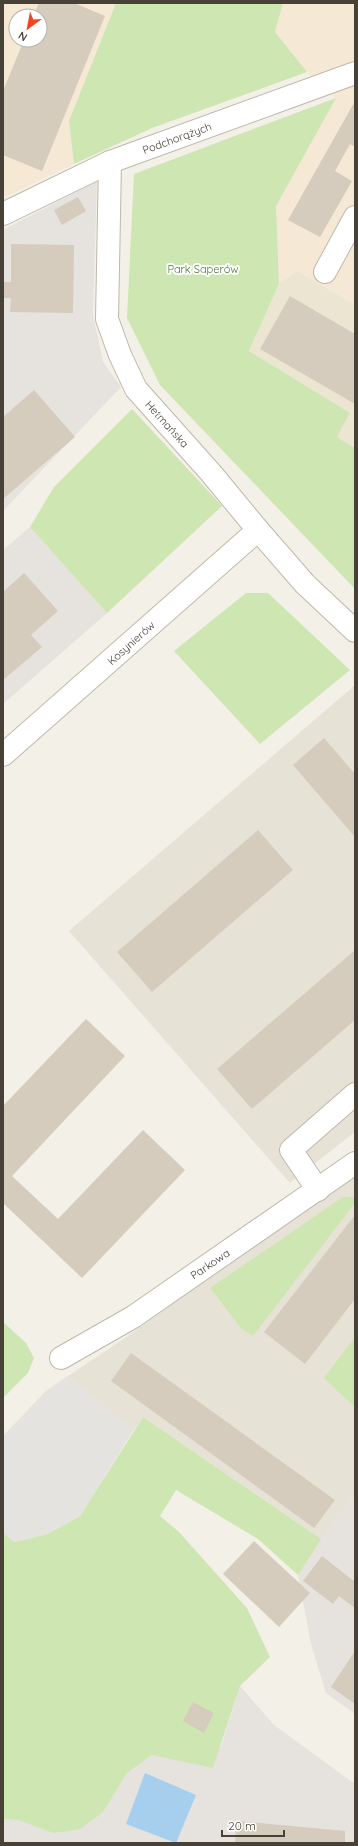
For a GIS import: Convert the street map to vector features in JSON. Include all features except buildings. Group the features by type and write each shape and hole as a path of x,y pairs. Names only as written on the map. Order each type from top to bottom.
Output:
{"street":[{"name":"Podchorążych","path":"3,214 110,162 355,73"},
{"name":"Hetmańska","path":"110,162 107,320 120,355 136,390 212,473 258,530 306,584 355,631"},
{"path":"325,272 355,217"},
{"name":"Kosynierów","path":"3,755 258,530"},
{"path":"318,1190 291,1150 355,1094"},
{"name":"Parkowa","path":"61,1358 133,1317 355,1163"}],"shaded area":[{"path":"3,3 116,3 69,121 74,164 3,198"},
{"path":"283,3 355,3 355,305 297,271 279,284 276,206 336,98 307,72 275,32"},
{"path":"97,181 93,315 103,362 121,387 3,511 3,230"},
{"path":"297,271 355,305 355,448 337,437 350,413 249,351 279,284"},
{"path":"30,527 107,613 3,704 3,550"},
{"path":"355,685 355,1132 290,1183 69,931"},
{"path":"355,1173 355,1490 321,1539 143,1417 133,1431 68,1376 122,1340"},
{"path":"68,1376 133,1431 80,1516 47,1534 14,1542 3,1532 3,1436 47,1390"},
{"path":"355,1490 355,1714 326,1693 311,1644 298,1575 313,1549"},
{"path":"240,1686 274,1725 355,1784 355,1843 3,1843 3,1819 18,1820 53,1833 103,1812 127,1773 152,1755 169,1758 221,1747"}],"green space":[{"path":"116,3 283,3 275,32 307,72 152,128 74,164 69,121"},
{"name":"Park Saperów","path":"336,98 276,206 279,284 249,351 350,413 337,437 355,448 355,589 160,385 127,318 134,174"},
{"path":"132,409 222,506 107,613 30,527 54,487"},
{"path":"246,593 268,593 350,670 260,744 174,651"},
{"path":"343,1197 355,1197 355,1203 253,1336 241,1328 210,1288"},
{"path":"3,1322 26,1343 34,1358 28,1373 3,1398"},
{"path":"355,1337 355,1407 324,1378"},
{"path":"143,1417 321,1539 298,1575 258,1539 176,1490 160,1516 179,1532 247,1608 270,1657 240,1686 213,1768 152,1755 127,1773 103,1812 80,1829 53,1833 18,1820 3,1819 3,1532 14,1542 47,1534 80,1516"}],"water":[{"path":"145,1773 196,1795 176,1843 126,1824"}]}
